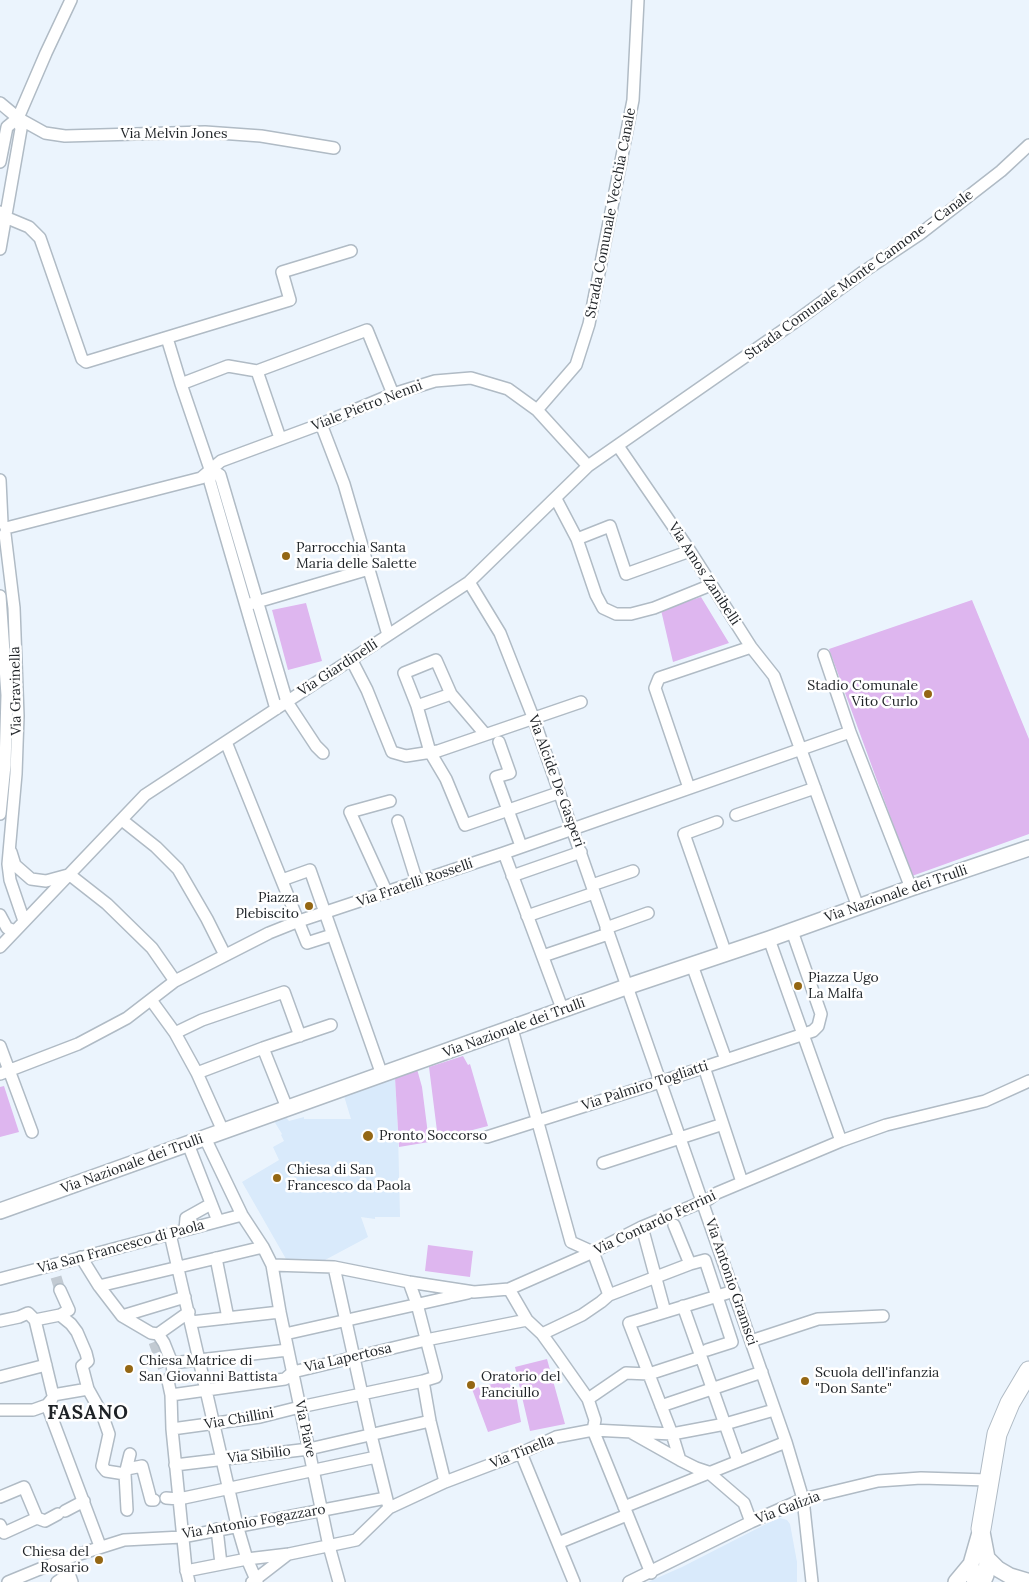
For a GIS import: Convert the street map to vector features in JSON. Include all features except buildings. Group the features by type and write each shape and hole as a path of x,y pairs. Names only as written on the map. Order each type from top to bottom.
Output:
{"main road":[{"path":"981,1529 997,1434 1010,1403 1029,1371"}],"street":[{"path":"0,162 7,126 18,118 46,53 72,0"},
{"name":"Strada Comunale Vecchia Canale","path":"537,410 576,365 589,324 633,100 638,0"},
{"name":"Via Melvin Jones","path":"0,103 18,118 45,134 65,136 206,132 261,136 334,148"},
{"path":"0,249 3,214 21,129 18,118"},
{"name":"Strada Comunale Monte Cannone - Canale","path":"686,399 863,272 920,234 1000,171 1029,145"},
{"path":"3,214 29,227 40,238 82,358 86,362 290,300 282,272 351,250"},
{"path":"181,384 228,366 257,371 367,330 393,394"},
{"path":"167,338 210,469 210,482 276,709"},
{"path":"257,371 280,438"},
{"name":"Viale Pietro Nenni","path":"3,529 201,478 221,461 321,424 393,394 435,381 471,378 508,389 537,410 588,466"},
{"name":"Via Giardinelli","path":"0,947 145,795 469,582 588,466 686,399"},
{"path":"321,424 344,484 388,635"},
{"name":"Via Amos Zanibelli","path":"618,446 690,551 751,647 774,676 858,907"},
{"path":"210,469 220,475 287,702 316,746 323,753"},
{"name":"Via Gravinella","path":"0,480 3,529 14,608 18,677 2,774 0,814"},
{"path":"556,499 577,539 596,595 603,608 616,614 631,614 654,608 710,585"},
{"path":"577,539 610,526 626,574 690,551"},
{"path":"246,606 368,569"},
{"name":"Via Alcide De Gasperi","path":"469,582 500,634 533,717 626,987"},
{"name":"Via Gravinella","path":"0,596 8,736 5,829 9,847 8,864 10,880 24,921"},
{"path":"689,788 654,688 659,678 751,647"},
{"path":"824,655 850,732 911,888"},
{"path":"351,659 367,690 392,752 406,756 430,752 581,702"},
{"path":"485,734 451,694 436,660 404,673 417,706 430,752 446,779 464,825 558,793"},
{"path":"417,706 451,694"},
{"name":"Via Fratelli Rosselli","path":"5,1072 78,1044 127,1018 175,981 269,933 299,921 504,853 850,732"},
{"path":"226,742 307,944 332,935"},
{"path":"499,742 510,773 496,778 521,846"},
{"path":"736,815 814,788"},
{"path":"387,892 350,812 390,801"},
{"path":"122,820 156,847 178,869 207,919 224,955"},
{"path":"398,821 416,882"},
{"path":"717,822 684,834 726,954"},
{"path":"9,847 15,865 32,879 46,881 70,874 107,904 152,948 175,981"},
{"name":"Via Nazionale dei Trulli","path":"0,1211 626,987 769,940 911,888 1029,848"},
{"path":"512,876 581,852"},
{"path":"504,853 563,1010"},
{"path":"282,880 310,870 382,1075"},
{"path":"527,916 633,871"},
{"path":"543,956 648,913"},
{"path":"0,915 7,928 15,931"},
{"path":"792,931 821,1014 818,1026 813,1031 802,1034"},
{"path":"769,940 842,1142"},
{"path":"692,965 726,1060"},
{"name":"Via Antonio Gramsci","path":"626,987 704,1202 786,1442 803,1499 812,1582"},
{"path":"175,1034 202,1020 284,992 300,1036"},
{"path":"151,1000 175,1034 197,1073 223,1131"},
{"path":"197,1073 331,1025"},
{"path":"512,1029 571,1242 593,1252 609,1295"},
{"name":"Via Palmiro Togliatti","path":"488,1137 704,1068 802,1034"},
{"path":"0,1046 5,1072 32,1132"},
{"path":"263,1048 287,1108"},
{"path":"704,1068 742,1182"},
{"name":"Via Contardo Ferrini","path":"272,1265 334,1267 409,1282 474,1292 509,1289 593,1252 642,1227 704,1202 717,1193 842,1142 886,1125 985,1101 1029,1081"},
{"path":"603,1163 717,1126"},
{"name":"Via Piave","path":"205,1138 242,1215 263,1247 272,1265 280,1312 329,1546 340,1582"},
{"path":"188,1144 218,1221"},
{"path":"185,1230 186,1218 211,1204"},
{"name":"Via San Francesco di Paola","path":"1,1274 52,1265 242,1215"},
{"path":"542,1334 582,1315 609,1295 690,1264 674,1224"},
{"path":"642,1227 665,1312"},
{"path":"170,1234 221,1460 246,1559 255,1581 289,1554"},
{"path":"98,1286 263,1247"},
{"path":"81,1257 98,1286 122,1316 164,1343 172,1363 173,1373 167,1378 171,1395 175,1465 187,1577 222,1564 246,1559"},
{"path":"216,1258 228,1318"},
{"name":"Via Antonio Gramsci","path":"690,1264 705,1260 732,1342 704,1354"},
{"path":"52,1265 56,1277"},
{"path":"334,1267 388,1503"},
{"path":"409,1282 417,1304 436,1377 423,1381 430,1421 445,1482"},
{"path":"509,1289 527,1320 542,1334 588,1399 595,1420 593,1430 651,1573"},
{"path":"0,1321 19,1317 60,1315 69,1310 60,1290"},
{"path":"680,1460 662,1406 629,1322 734,1291"},
{"path":"285,1334 474,1292"},
{"path":"122,1316 185,1297"},
{"path":"684,1306 704,1354 713,1389 738,1460"},
{"path":"154,1336 190,1317 228,1318 280,1312"},
{"path":"60,1315 77,1332 86,1353 88,1361 82,1366 88,1389 102,1414 108,1434 102,1466 106,1471 126,1471 142,1466 151,1500 178,1499 376,1457"},
{"path":"31,1316 46,1365 50,1400 100,1546"},
{"path":"752,1341 818,1319 883,1316"},
{"name":"Via Lapertosa","path":"171,1395 285,1379 293,1372 354,1357 426,1340 527,1320"},
{"path":"172,1363 288,1350"},
{"path":"588,1399 626,1373 649,1374 704,1354"},
{"path":"0,1377 46,1365"},
{"path":"662,1406 762,1372"},
{"name":"Via Chillini","path":"172,1430 260,1417 423,1381"},
{"path":"0,1410 33,1410 50,1400 88,1389"},
{"name":"Via Tinella","path":"246,1559 289,1554 356,1540 388,1503 520,1453 556,1437 593,1430 672,1434 725,1424 774,1410"},
{"name":"Via Sibilio","path":"175,1465 309,1449 430,1421"},
{"path":"630,1432 680,1460 708,1472 744,1503 751,1522"},
{"path":"558,1543 708,1472 786,1442"},
{"path":"520,1453 574,1582"},
{"path":"127,1510 126,1471 130,1454"},
{"name":"Via Galizia","path":"630,1582 751,1522 803,1499 878,1481 921,1478 988,1480"},
{"path":"0,1496 24,1487 37,1518"},
{"path":"0,1525 4,1533 37,1518 46,1521 84,1502"},
{"name":"Via Antonio Fogazzaro","path":"8,1582 64,1559 100,1546 124,1540 182,1536 322,1510 388,1503"},
{"path":"981,1529 988,1558 986,1575 983,1582"},
{"path":"976,1582 973,1577 972,1564 981,1529"},
{"path":"217,1530 222,1564"},
{"path":"988,1558 998,1569 1010,1576 1026,1581"},
{"path":"57,1582 71,1578 64,1559"},
{"path":"956,1582 972,1564"}],"shaded area":[{"path":"701,597 729,643 673,662 661,610"},
{"name":"Stadio Comunale Vito Curlo","path":"972,600 1029,739 1029,834 912,876 829,649"},
{"path":"306,603 322,661 288,670 272,610"},
{"path":"463,1056 468,1065 470,1064 488,1126 438,1139 429,1067"},
{"path":"417,1069 422,1087 429,1142 399,1147 395,1078"},
{"path":"395,1078 400,1217 375,1217 375,1219 361,1217 368,1237 325,1260 286,1259 242,1182 279,1160 273,1147 284,1141 274,1121 285,1116 289,1121 304,1117 304,1119 351,1119 344,1096"},
{"path":"4,1086 19,1132 0,1137 0,1087"},
{"path":"428,1245 473,1251 470,1277 425,1271"},
{"path":"547,1359 565,1424 530,1431 515,1367"},
{"path":"508,1380 517,1400 521,1422 488,1432 472,1389"},
{"path":"780,1518 787,1520 790,1524 797,1562 797,1582 648,1582 682,1567"}],"tunnel":[{"path":"56,1277 60,1290"},
{"path":"154,1342 166,1375"}],"place":[{"name":"Parrocchia Santa Maria delle Salette","path":"286,556"},
{"name":"Stadio Comunale Vito Curlo","path":"928,694"},
{"name":"Piazza Plebiscito","path":"309,906"},
{"name":"Piazza Ugo La Malfa","path":"798,986"},
{"name":"Pronto Soccorso","path":"368,1136"},
{"name":"Chiesa di San Francesco da Paola","path":"277,1178"},
{"name":"Chiesa Matrice di San Giovanni Battista","path":"129,1369"},
{"name":"Scuola dell'infanzia \"Don Sante\"","path":"805,1381"},
{"name":"Oratorio del Fanciullo","path":"471,1385"},
{"name":"Chiesa del Rosario","path":"99,1560"}],"district":[{"name":"FASANO","path":"88,1414"}]}
